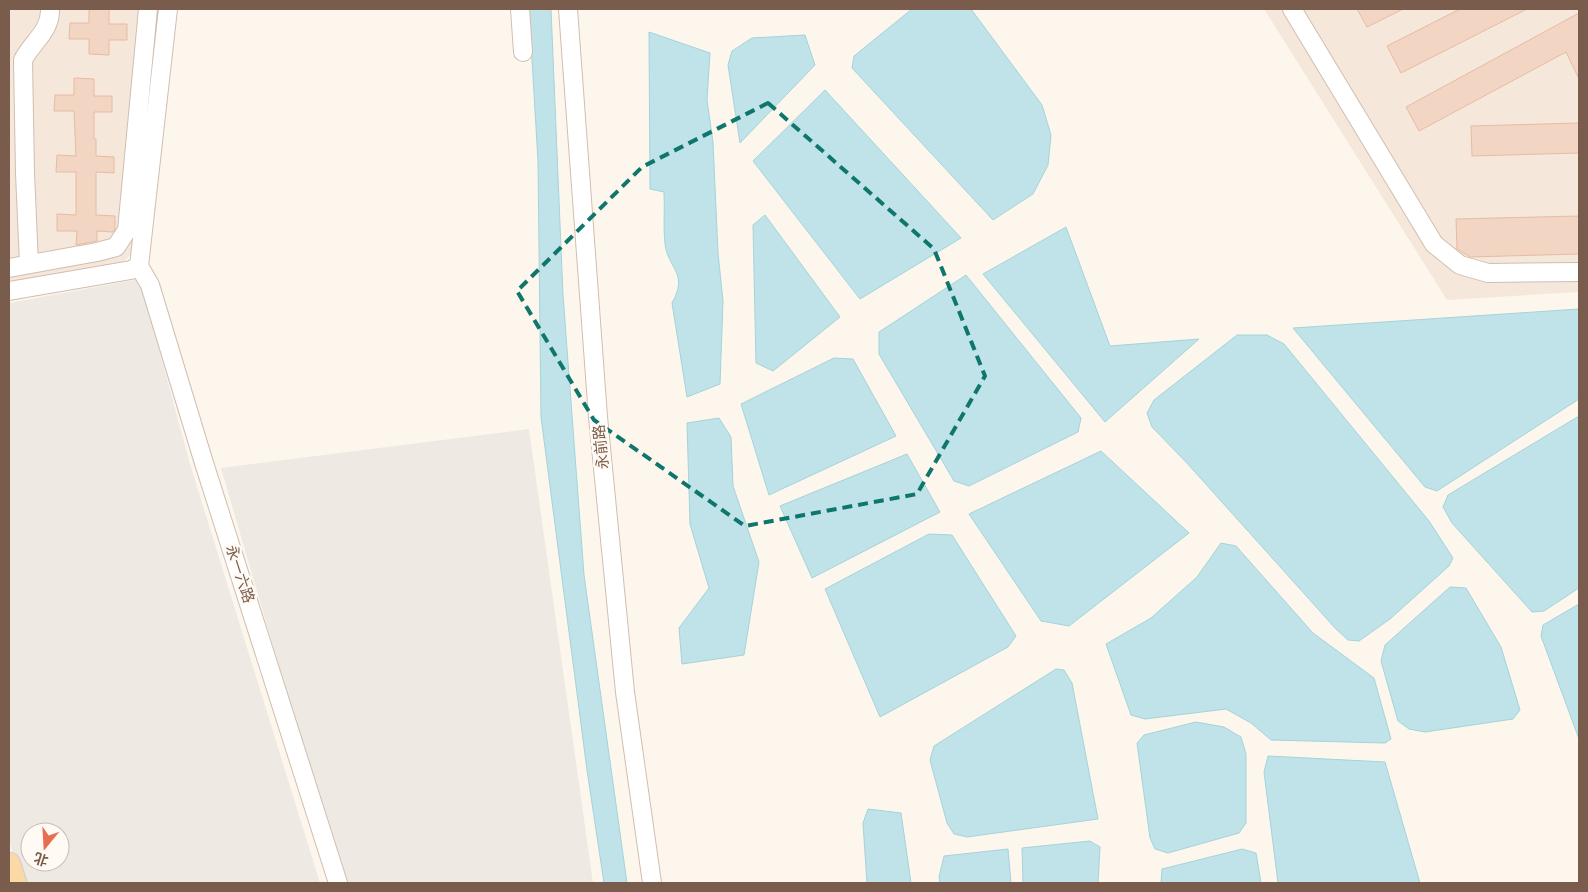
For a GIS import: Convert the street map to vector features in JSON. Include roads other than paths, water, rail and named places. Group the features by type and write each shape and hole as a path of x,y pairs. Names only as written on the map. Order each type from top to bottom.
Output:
{"main road":[{"path":"9,864 15,883"}],"street":[{"path":"29,264 24,173 23,60 30,47 47,28 50,9"},
{"path":"9,268 116,247 127,230 148,9"},
{"path":"9,291 131,270 140,266 168,9"},
{"path":"520,9 522,52"},
{"name":"永前路","path":"568,9 598,417 625,692 652,883"},
{"path":"1292,9 1434,244 1460,265 1488,273 1579,272"},
{"name":"永一六路","path":"140,266 150,285 204,463 338,883"}],"water":[{"path":"529,9 551,9 563,295 584,575 627,883 604,883 587,770 541,417 538,161"},
{"path":"912,9 971,9 1042,105 1051,135 1048,165 1033,194 993,220 852,68 854,56"},
{"path":"649,32 710,53 707,100 713,142 718,253 723,301 720,384 687,397 672,303 679,285 678,278 665,244 664,192 650,189"},
{"path":"805,35 815,65 740,143 728,65 732,51 752,38"},
{"path":"825,90 961,238 860,299 753,161"},
{"path":"765,215 840,317 773,371 756,363 753,225"},
{"path":"1066,227 1110,346 1199,339 1105,422 983,274"},
{"path":"966,275 1081,418 1078,432 969,486 954,481 879,354 879,332"},
{"path":"1579,309 1579,399 1437,491 1425,487 1293,328"},
{"path":"1237,335 1267,335 1284,344 1429,521 1453,558 1449,566 1390,619 1359,641 1348,640 1335,628 1186,462 1152,427 1147,413 1154,400"},
{"path":"834,358 853,359 896,436 769,495 741,404"},
{"path":"1579,416 1579,588 1544,611 1532,612 1452,523 1443,507 1448,495"},
{"path":"719,418 731,437 733,486 759,562 744,655 682,664 679,628 709,588 690,524 687,423"},
{"path":"1101,451 1189,533 1069,626 1041,621 969,514"},
{"path":"907,454 940,512 812,578 780,506"},
{"path":"929,534 952,535 1016,636 1008,647 880,717 825,589"},
{"path":"1221,543 1236,546 1313,633 1374,678 1391,739 1385,743 1271,740 1251,723 1226,709 1145,719 1131,715 1106,644 1151,618 1197,577"},
{"path":"1450,587 1466,588 1501,647 1520,710 1513,719 1425,732 1409,729 1398,721 1381,661 1385,645"},
{"path":"1579,604 1579,739 1541,636 1543,625"},
{"path":"1056,669 1064,670 1072,683 1098,819 967,837 954,834 947,823 930,760 934,746"},
{"path":"1196,722 1224,727 1241,737 1246,754 1246,823 1239,833 1168,853 1155,849 1150,838 1137,743 1144,735"},
{"path":"1268,756 1385,762 1420,883 1278,883 1264,772"},
{"path":"868,809 901,813 911,883 867,883 863,823"},
{"path":"1090,841 1100,847 1098,883 1023,883 1022,848"},
{"path":"1008,849 1011,883 940,883 939,877 944,856"},
{"path":"1242,849 1256,853 1261,883 1161,883 1162,869"}]}
